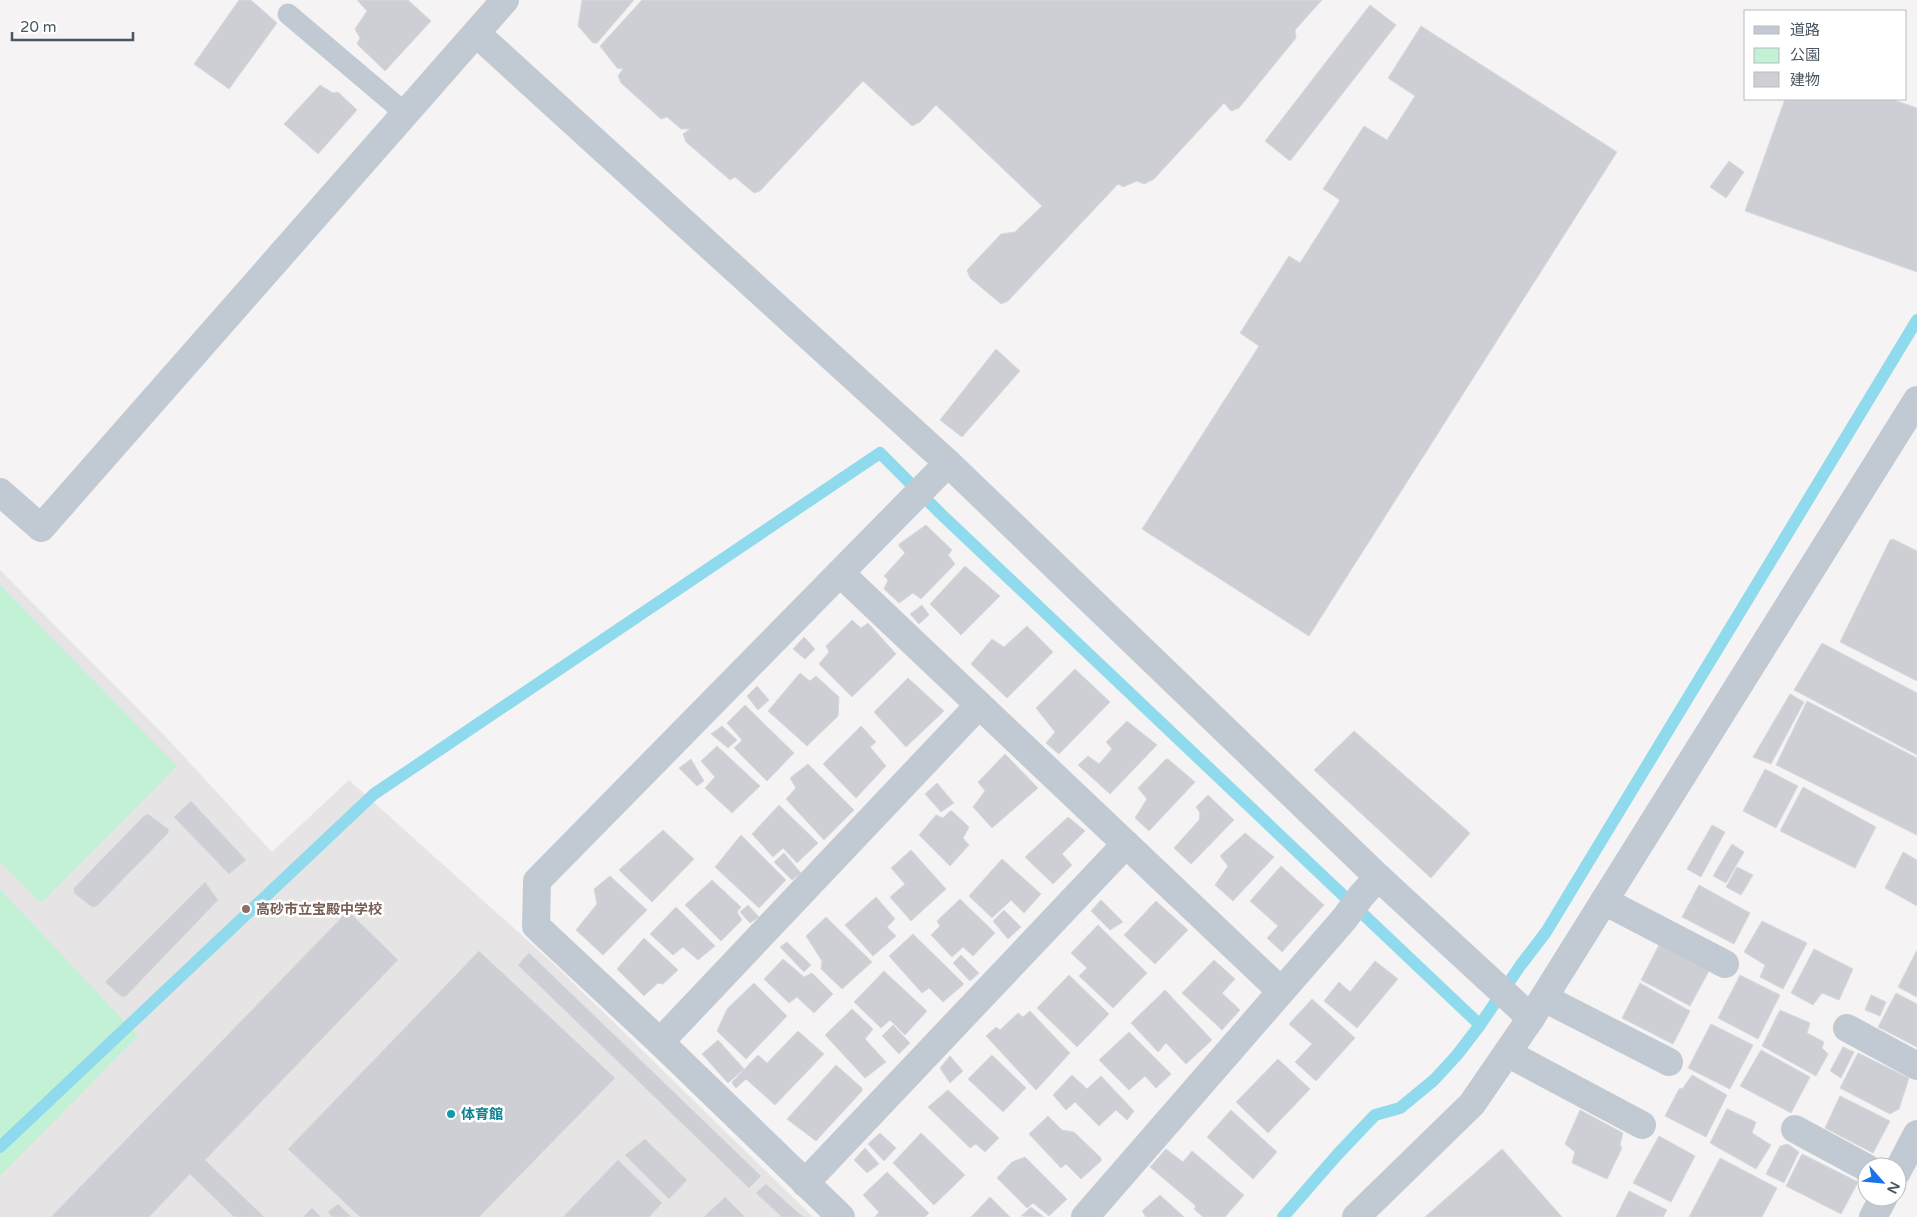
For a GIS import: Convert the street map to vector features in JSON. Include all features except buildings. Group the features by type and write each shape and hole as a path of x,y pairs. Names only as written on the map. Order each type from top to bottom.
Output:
{"street":[{"path":"0,492 41,528 505,0"},
{"path":"477,34 948,462 1370,887 1538,1008 1669,1062"},
{"path":"1356,1217 1472,1104 1538,1008 1917,400"},
{"path":"841,1217 660,1042 536,926 537,881 948,462"},
{"path":"840,573 1282,992"},
{"path":"660,1042 979,705"},
{"path":"805,1183 1126,844"},
{"path":"1086,1217 1282,992 1370,887"},
{"path":"1604,901 1725,964"},
{"path":"1847,1028 1917,1066"},
{"path":"1507,1053 1642,1125"},
{"path":"1796,1129 1857,1163"},
{"path":"1907,1161 1917,1134"}],"lane":[{"path":"288,14 406,114"}],"shaded area":[{"name":"高砂市立宝殿中学校","path":"0,570 165,736 272,852 349,780 556,966 813,1217 0,1217"}],"green space":[{"path":"0,585 177,766 41,903 0,862"},
{"path":"0,889 138,1036 0,1176"}],"waterway":[{"path":"0,1147 374,794 880,453 941,514 1480,1025 1520,966 1546,932 1917,320"},
{"path":"1283,1217 1375,1115 1400,1108 1434,1080 1457,1055 1480,1025"}],"place":[{"name":"高砂市立宝殿中学校","path":"246,909"},
{"name":"体育館","path":"451,1114"}]}
